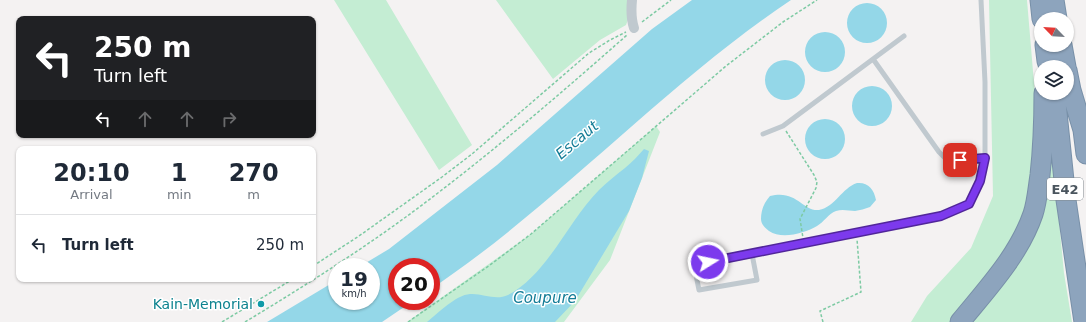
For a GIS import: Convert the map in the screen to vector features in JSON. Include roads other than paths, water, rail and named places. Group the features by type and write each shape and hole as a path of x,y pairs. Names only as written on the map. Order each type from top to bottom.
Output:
{"highway":[{"path":"1040,0 1041,12"},
{"path":"1054,0 1056,12"},
{"path":"960,322 1008,262 1024,235 1034,213 1043,147 1044,100"},
{"name":"E42","path":"1056,100 1066,200 1084,322"},
{"path":"1074,100 1083,130 1086,154"}],"street":[{"path":"632,0 631,17 634,28"}],"lane":[{"path":"752,254 757,280 698,290 694,265 857,234 941,216 969,204 980,181 985,158 985,82 981,0"},
{"path":"763,134 783,126 904,36"},
{"path":"873,59 939,152 948,161 985,158"}],"water":[{"name":"Escaut","path":"692,0 791,0 699,69 523,220 440,282 440,258 388,258 388,310 400,310 382,322 267,322 328,285 328,310 380,310 380,258 374,258 389,249 497,165 652,29"},
{"path":"871,3 878,6 884,12 887,23 886,31 878,40 871,43 863,43 856,40 848,31 847,19 850,12 859,4"},
{"path":"829,32 836,35 842,41 845,52 844,60 836,69 829,72 821,72 814,69 806,60 805,48 808,41 817,33"},
{"path":"789,60 796,63 802,69 805,80 804,88 796,97 789,100 781,100 774,97 766,88 765,76 768,69 777,61"},
{"path":"876,86 883,89 889,95 892,106 891,114 883,123 876,126 868,126 861,123 853,114 852,102 855,95 864,87"},
{"path":"829,119 836,122 842,128 845,139 844,147 836,156 829,159 821,159 814,156 806,147 805,135 808,128 817,120"},
{"name":"Coupure","path":"644,149 649,151 642,178 629,211 575,301 555,322 427,322 447,305 465,295 475,294 503,297 522,286 546,261 588,202 608,181"},
{"path":"857,183 867,185 874,193 876,200 870,207 855,211 836,211 817,226 800,233 787,235 774,234 766,229 762,223 762,210 770,196 787,196 793,198 808,208 819,210 830,205 847,189"}],"place":[{"name":"Kain-Memorial","path":"261,304"}]}
